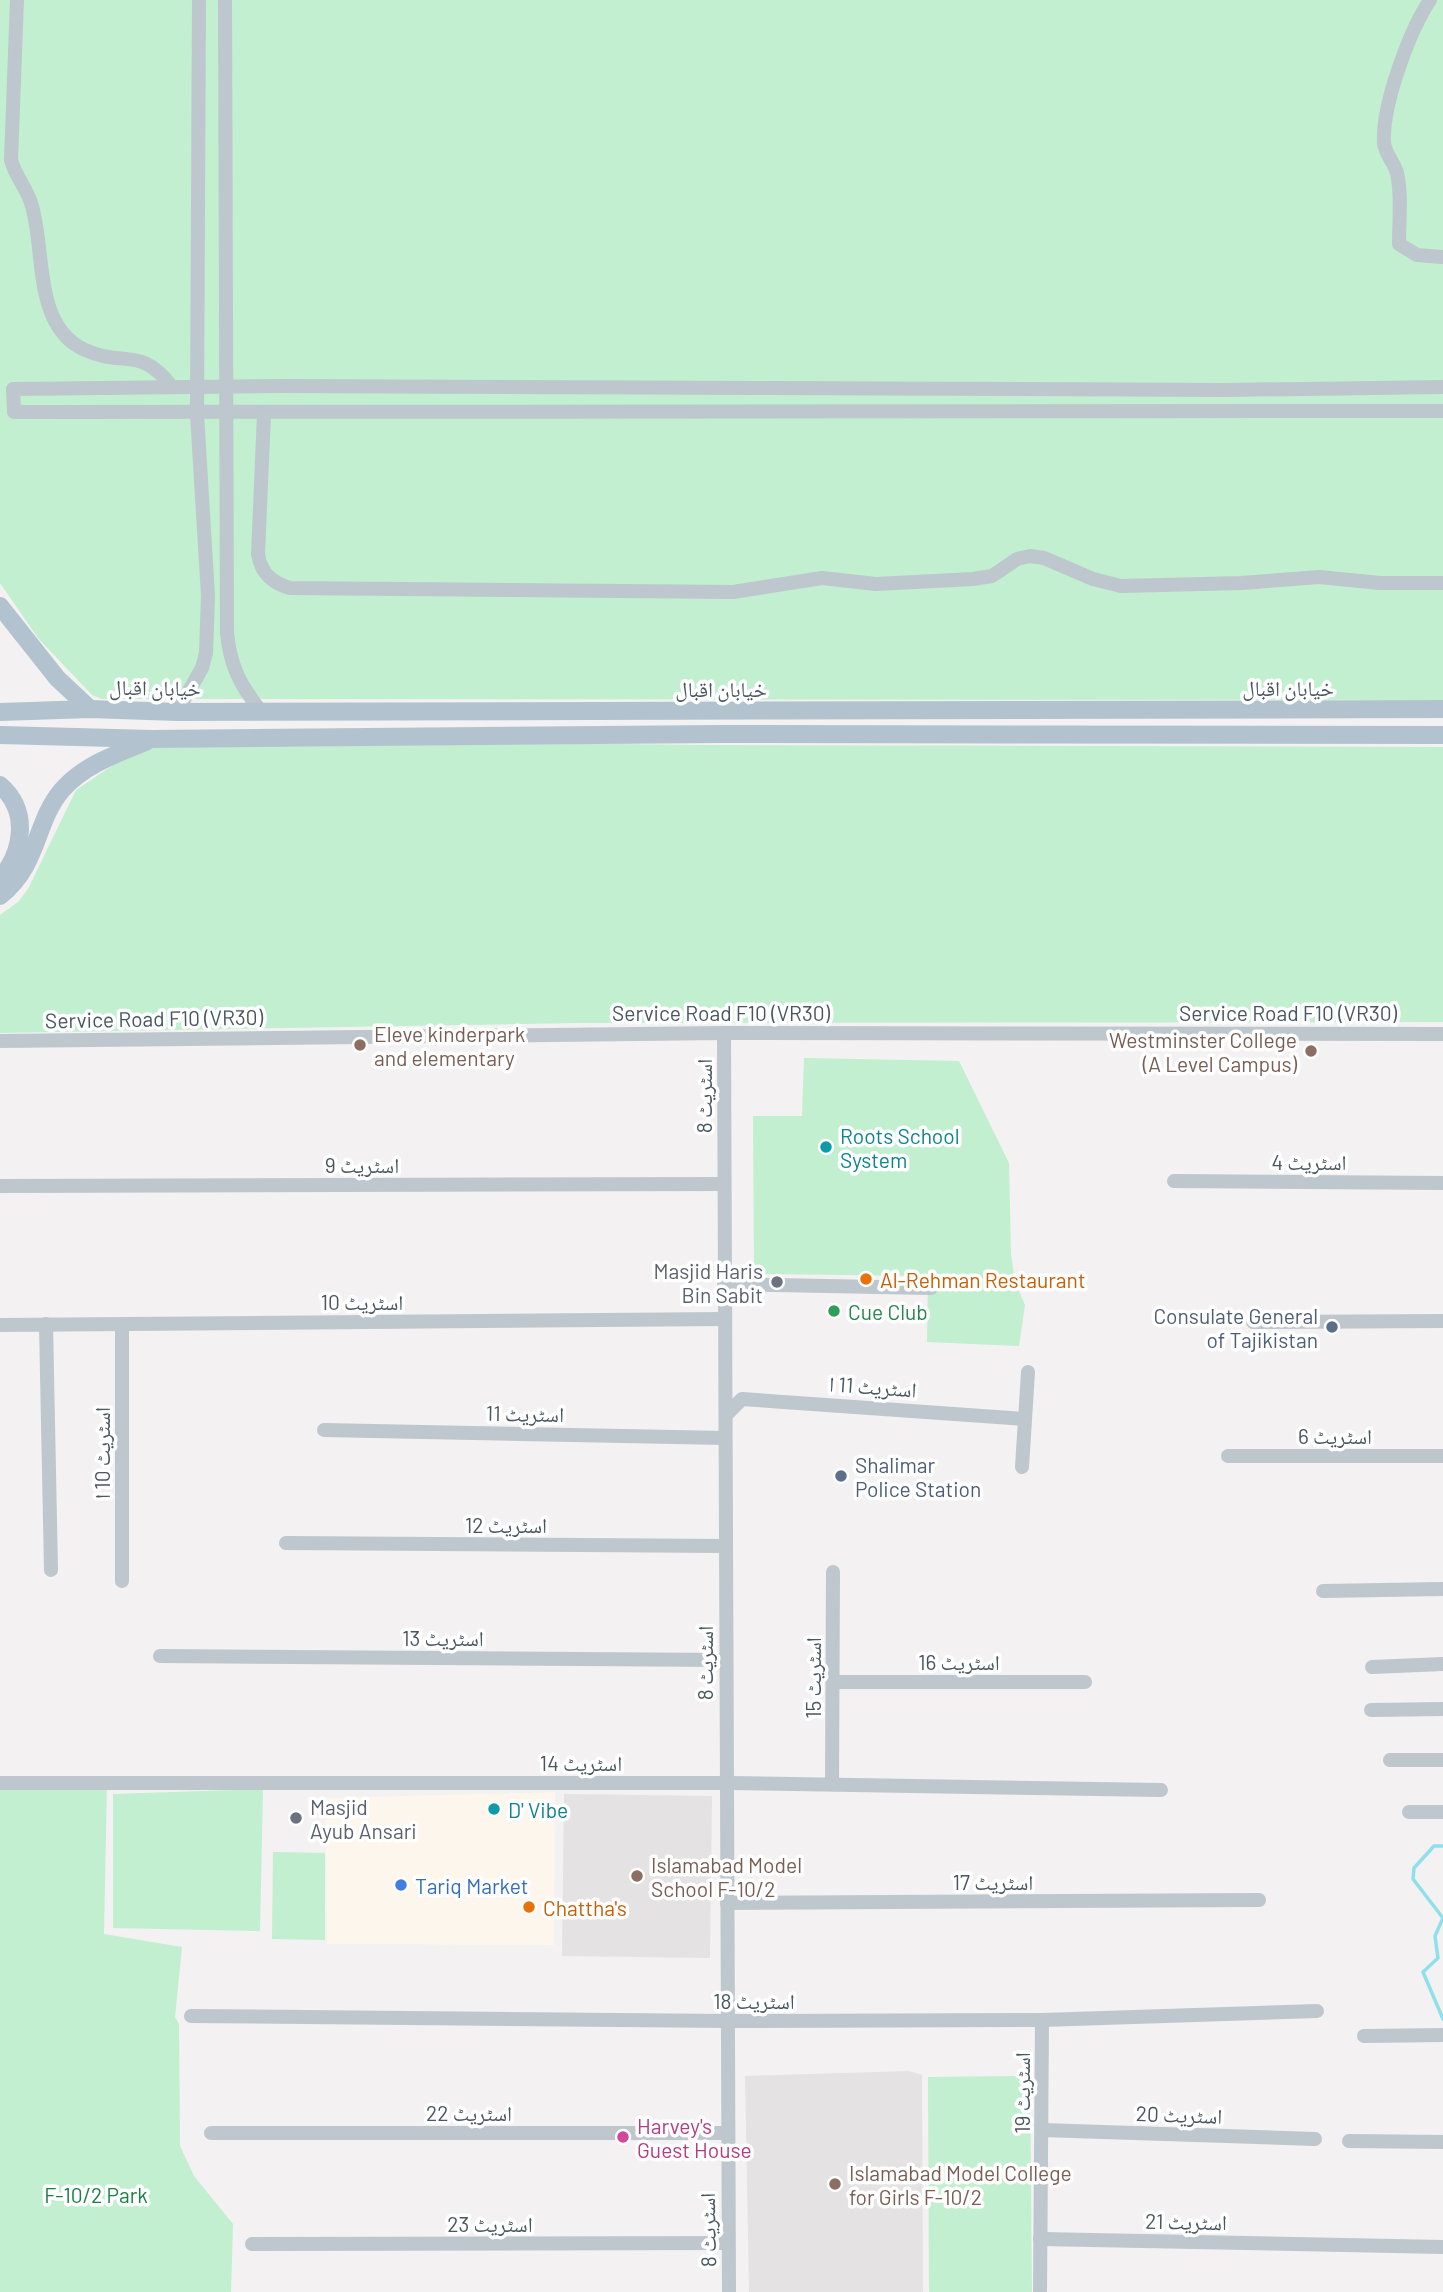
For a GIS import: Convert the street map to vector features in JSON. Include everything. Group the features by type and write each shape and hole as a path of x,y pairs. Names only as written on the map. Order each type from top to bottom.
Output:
{"main road":[{"path":"0,606 57,678 90,709"},
{"name":"خیابان اقبال","path":"0,712 90,709 177,712 1443,709"},
{"path":"0,735 152,739 721,734 1443,735"},
{"path":"0,896 22,874 60,792 76,775 152,739"},
{"path":"0,785 16,807 21,823 13,861 0,879"}],"street":[{"path":"17,0 11,160 14,173 32,205 52,313 69,338 81,348 102,356 144,361 154,366 172,387"},
{"path":"177,712 197,678 206,653 208,596 197,414 199,0"},
{"path":"225,0 229,654 236,677 260,710"},
{"path":"1430,0 1416,22 1393,84 1384,129 1384,148 1396,170 1399,244 1417,255 1443,257"},
{"path":"1443,387 1211,390 228,387 13,389 14,412 264,414 1443,411"},
{"path":"264,414 258,554 260,566 268,576 278,585 290,588 733,592 822,578 876,584 973,579 992,576 1017,559 1030,556 1044,558 1105,583 1121,586 1242,583 1319,577 1380,583 1443,583"},
{"name":"Service Road F10 (VR30)","path":"0,1041 724,1033 1443,1034"},
{"name":"اسٹریٹ 8","path":"724,1033 729,2292"},
{"name":"اسٹریٹ 4","path":"1174,1181 1443,1183"},
{"name":"اسٹریٹ 9","path":"0,1186 724,1184"},
{"path":"724,1284 932,1288"},
{"name":"اسٹریٹ 10","path":"0,1325 725,1319"},
{"path":"1253,1322 1443,1321"},
{"path":"46,1324 51,1570"},
{"name":"اسٹریٹ 10 ا","path":"122,1324 122,1581"},
{"path":"1022,1467 1028,1371"},
{"name":"اسٹریٹ 11 ا","path":"726,1415 742,1399 1024,1419"},
{"name":"اسٹریٹ 11","path":"324,1430 725,1437"},
{"name":"اسٹریٹ 6","path":"1227,1456 1443,1455"},
{"name":"اسٹریٹ 12","path":"286,1543 725,1546"},
{"name":"اسٹریٹ 15","path":"832,1784 833,1572"},
{"path":"1323,1591 1443,1589"},
{"name":"اسٹریٹ 13","path":"160,1657 725,1660"},
{"path":"1372,1667 1443,1664"},
{"name":"اسٹریٹ 16","path":"834,1682 1085,1682"},
{"path":"1371,1710 1443,1709"},
{"path":"1390,1760 1443,1760"},
{"name":"اسٹریٹ 14","path":"0,1783 727,1783 1161,1790"},
{"path":"1409,1812 1443,1812"},
{"name":"اسٹریٹ 17","path":"727,1903 1259,1900"},
{"name":"اسٹریٹ 18","path":"191,2016 727,2021 1042,2020 1317,2011"},
{"name":"اسٹریٹ 19","path":"1040,2292 1042,2020"},
{"path":"1364,2036 1443,2035"},
{"name":"اسٹریٹ 20","path":"1042,2130 1315,2140"},
{"name":"اسٹریٹ 22","path":"211,2133 727,2133"},
{"path":"1349,2141 1443,2142"},
{"name":"اسٹریٹ 21","path":"1040,2239 1443,2247"},
{"name":"اسٹریٹ 23","path":"252,2244 728,2243"}],"shaded area":[{"path":"555,1792 554,1945 327,1944 325,1798"},
{"name":"Islamabad Model School F-10/2","path":"564,1794 712,1796 710,1958 562,1956"},
{"name":"Islamabad Model College for Girls F-10/2","path":"909,2071 922,2075 923,2292 749,2292 745,2076"}],"green space":[{"path":"0,0 1443,0 1443,700 102,699 92,695 38,638 0,583"},
{"path":"152,739 704,745 1443,747 1443,1022 575,1023 0,1033 0,915 18,902 28,889 76,790"},
{"path":"804,1058 959,1061 1009,1163 1011,1254 1015,1282 1025,1305 1019,1346 927,1342 928,1276 754,1274 753,1116 802,1116"},
{"name":"F-10/2 Park","path":"0,1783 107,1783 104,1934 182,1947 175,2017 179,2024 180,2146 194,2176 233,2224 231,2292 0,2292"},
{"path":"263,1789 260,1931 113,1928 113,1794"},
{"path":"273,1852 325,1853 325,1940 272,1939"},
{"path":"1030,2076 1032,2292 929,2292 928,2077"}],"waterway":[{"path":"1443,1846 1434,1846 1414,1868 1413,1879 1443,1918 1435,1936 1438,1958 1423,1972 1443,2019"}],"place":[{"name":"Eleve kinderpark and elementary","path":"360,1045"},
{"name":"Westminster College (A Level Campus)","path":"1311,1051"},
{"name":"Roots School System","path":"826,1147"},
{"name":"Al-Rehman Restaurant","path":"866,1279"},
{"name":"Masjid Haris Bin Sabit","path":"777,1282"},
{"name":"Cue Club","path":"834,1311"},
{"name":"Consulate General of Tajikistan","path":"1332,1327"},
{"name":"Shalimar Police Station","path":"841,1476"},
{"name":"D' Vibe","path":"494,1809"},
{"name":"Masjid Ayub Ansari","path":"296,1818"},
{"name":"Islamabad Model School F-10/2","path":"637,1876"},
{"name":"Tariq Market","path":"401,1885"},
{"name":"Chattha's","path":"529,1907"},
{"name":"Harvey's Guest House","path":"623,2137"},
{"name":"Islamabad Model College for Girls F-10/2","path":"835,2184"}]}
